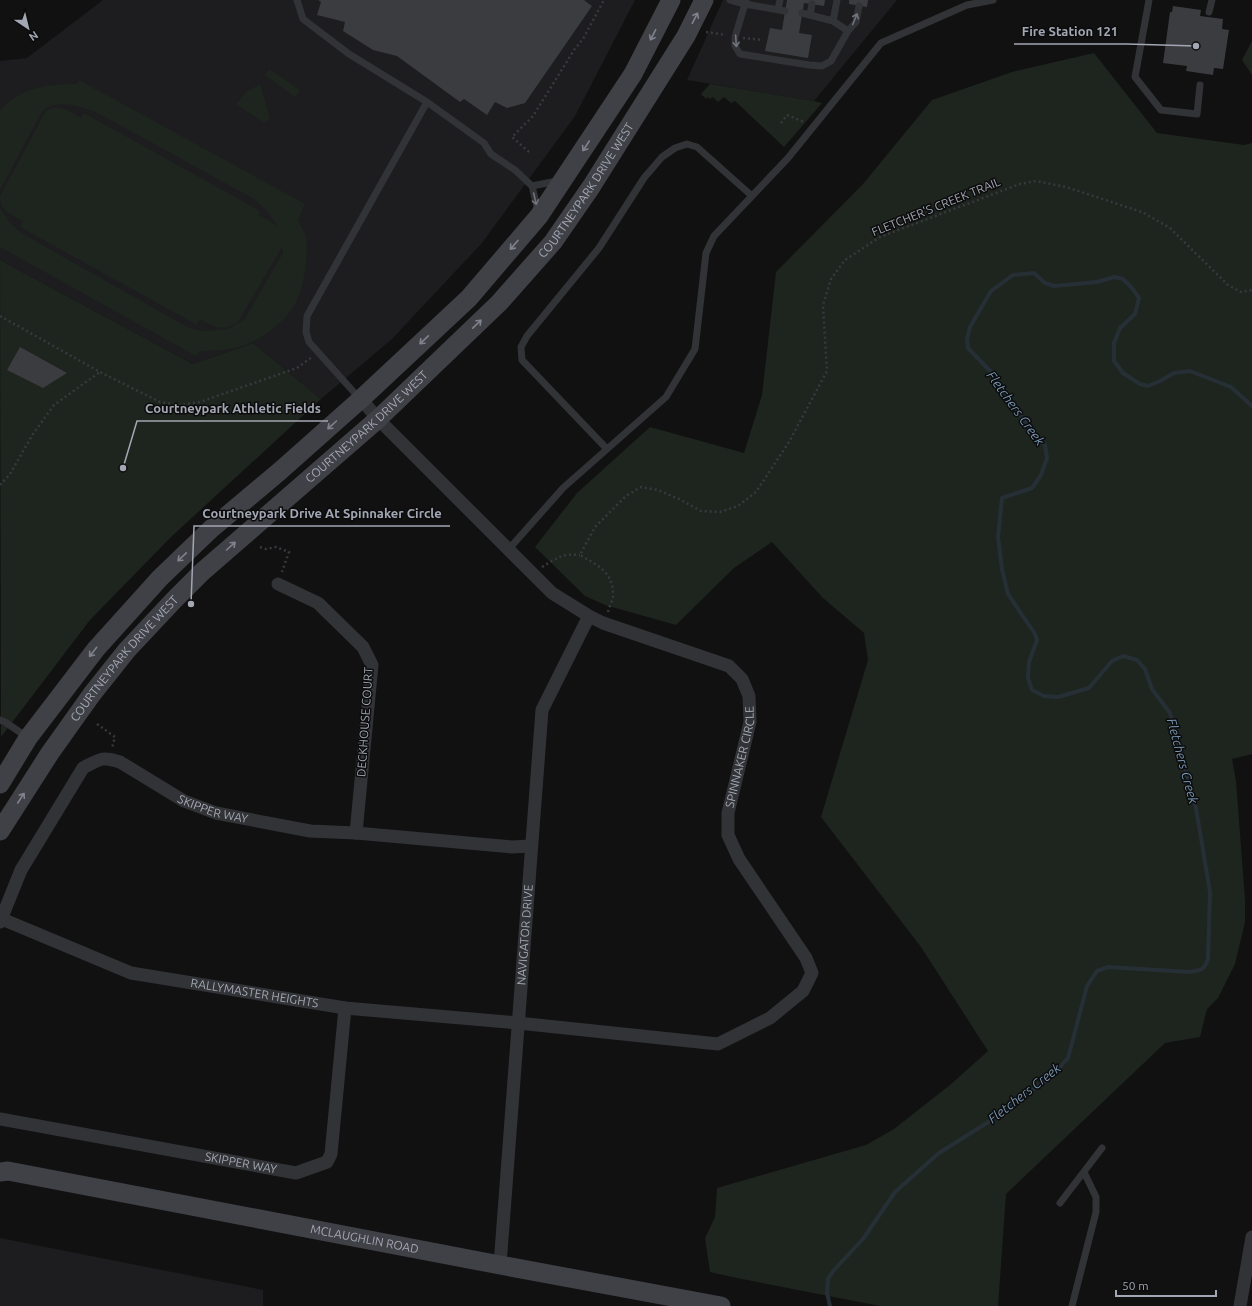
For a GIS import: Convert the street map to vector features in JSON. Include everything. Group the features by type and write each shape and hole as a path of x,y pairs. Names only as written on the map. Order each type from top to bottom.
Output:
{"main road":[{"name":"COURTNEYPARK DRIVE WEST","path":"0,784 28,738 96,649 160,578 211,529 280,471 361,399 469,298 539,216 633,74 671,0"},
{"name":"COURTNEYPARK DRIVE WEST","path":"0,831 50,754 102,681 127,650 202,572 378,419 499,303 553,242 591,187 678,48 704,0"},
{"path":"28,738 50,754"},
{"name":"MCLAUGHLIN ROAD","path":"3,1169 721,1306"}],"street":[{"name":"SPINNAKER CIRCLE","path":"361,399 378,419 552,593 603,623 729,666 742,679 749,696 750,722 728,814 728,835 739,859 806,958 812,973 803,991 770,1018 718,1044 518,1023"},
{"name":"DECKHOUSE COURT","path":"278,584 318,603 363,647 372,664 356,833"},
{"name":"NAVIGATOR DRIVE","path":"500,1265 542,710 589,616"},
{"name":"SKIPPER WAY","path":"109,758 120,762 184,801 216,813 310,831 356,833 512,847 531,846"},
{"path":"1,920 21,870 83,768 100,759 109,758"},
{"name":"RALLYMASTER HEIGHTS","path":"1,920 131,974 345,1008 518,1023"},
{"name":"SKIPPER WAY","path":"0,1119 296,1173 327,1162 331,1154 345,1008"},
{"path":"1240,1306 1252,1237"}],"lane":[{"path":"297,0 303,19 349,54 427,102 484,143 491,154 515,170 532,186 539,216"},
{"path":"730,0 782,10 780,0"},
{"path":"834,21 837,0"},
{"path":"508,550 563,488 666,397 695,349 706,253 714,236 788,158 881,43 967,5 993,0"},
{"path":"1149,0 1135,77 1161,110 1197,114 1200,85"},
{"path":"1209,12 1212,0"},
{"path":"745,2 735,37 735,46 740,54 745,56 822,66 831,61 848,31 856,22 859,6"},
{"path":"812,4 806,14 834,21 848,31"},
{"path":"361,399 309,342 306,332 307,316 427,102"},
{"path":"607,449 522,360 521,347 524,341 599,248 644,178 662,158 675,148 687,144 697,146 752,196"},
{"path":"532,186 563,180"},
{"path":"0,720 28,738"},
{"path":"1060,1203 1102,1148"},
{"path":"1072,1306 1096,1212 1096,1197 1084,1172"}],"path":[{"path":"529,152 512,137 533,116 574,50 583,39 604,0"},
{"path":"781,123 787,115 814,126"},
{"name":"FLETCHER'S CREEK TRAIL","path":"580,555 595,527 626,496 641,487 658,490 701,511 720,512 738,506 756,492 789,442 827,371 823,305 831,279 845,260 880,237 1020,184 1036,181 1066,187 1142,212 1170,228 1228,285 1241,292 1252,290"},
{"path":"0,316 100,372 160,402 180,405 200,402 296,368 319,352"},
{"path":"0,485 10,474 33,434 54,405 100,372"},
{"path":"260,547 266,549 276,547 289,552 278,584"},
{"path":"531,573 561,556 570,554 580,555 602,568 610,579 614,595 603,623"},
{"path":"97,724 115,737 109,758"}],"shaded area":[{"path":"103,0 635,0 575,116 482,243 392,339 321,399 253,343 193,364 0,260 0,61 27,58"},
{"path":"723,0 897,0 814,101 687,80"},
{"path":"1252,41 1252,75 1242,60"},
{"path":"1094,53 1157,133 1244,145 1252,143 1252,754 1232,759 1236,781 1245,900 1245,922 1235,964 1218,998 1207,1009 1200,1037 1165,1043 1006,1194 998,1306 880,1306 710,1272 705,1238 715,1217 717,1188 866,1145 894,1129 950,1085 988,1051 921,947 821,817 868,660 864,633 823,598 772,542 734,568 676,625 605,605 585,596 535,547 577,493 650,427 744,453 762,395 776,272 863,184 932,100 1012,72"},
{"path":"269,69 300,90 295,97 265,75"},
{"path":"79,80 305,204 298,220 305,234 307,251 301,290 298,299 290,312 274,328 247,344 223,350 199,351 196,356 0,247 0,208 9,222 23,234 189,328 202,331 228,329 244,320 283,253 282,244 282,247 238,322 223,328 214,326 200,319 197,325 20,227 23,221 4,209 0,201 0,196 46,111 60,108 81,118 84,113 260,211 258,215 270,221 278,228 268,212 254,199 98,113 77,106 61,104 54,105 41,113 0,190 0,111 16,97 35,88 77,84"},
{"path":"260,84 270,119 265,123 236,104 246,92"},
{"path":"710,84 822,103 784,147 735,101 731,103 724,97 718,102 713,97 710,99 707,97 706,99 701,94"},
{"path":"0,260 193,364 253,343 321,399 171,537 90,620 1,737"},
{"path":"0,1238 263,1290 263,1306 0,1306"}],"building":[{"path":"318,0 584,0 592,6 525,103 507,108 495,102 487,115 464,99 460,102 397,56 373,50 343,31 345,22 317,15 321,2"},
{"path":"787,0 825,0 824,6 804,3 799,33 812,35 808,58 765,51 770,28 782,30"},
{"path":"849,0 868,0 867,7 849,4"},
{"path":"1173,6 1201,10 1200,16 1223,19 1222,29 1229,30 1223,69 1214,68 1213,75 1186,71 1187,66 1163,63 1170,12 1172,12"},
{"path":"20,347 67,373 43,388 7,370"}],"waterway":[{"name":"Fletchers Creek","path":"830,1306 827,1293 828,1279 834,1270 863,1239 895,1192 939,1153 990,1121 1053,1075 1068,1058 1087,986 1097,971 1108,967 1189,972 1202,969 1208,959 1210,892 1196,808 1170,713 1152,689 1145,669 1137,660 1123,656 1112,661 1089,688 1058,697 1044,696 1032,690 1028,678 1029,662 1037,640 1035,634 1008,594 1002,569 998,537 1002,498 1032,488 1041,475 1047,458 1045,445 1031,431 992,373 968,348 967,339 970,327 991,291 1013,275 1034,273 1045,283 1054,286 1097,282 1114,277 1123,279 1139,298 1135,314 1120,328 1114,343 1114,361 1123,373 1140,384 1148,386 1174,373 1190,371 1231,387 1252,406"}],"place":[{"name":"Fire Station 121","path":"1196,46"},
{"name":"Courtneypark Athletic Fields","path":"123,468"},
{"name":"Courtneypark Drive At Spinnaker Circle","path":"191,604"}]}
